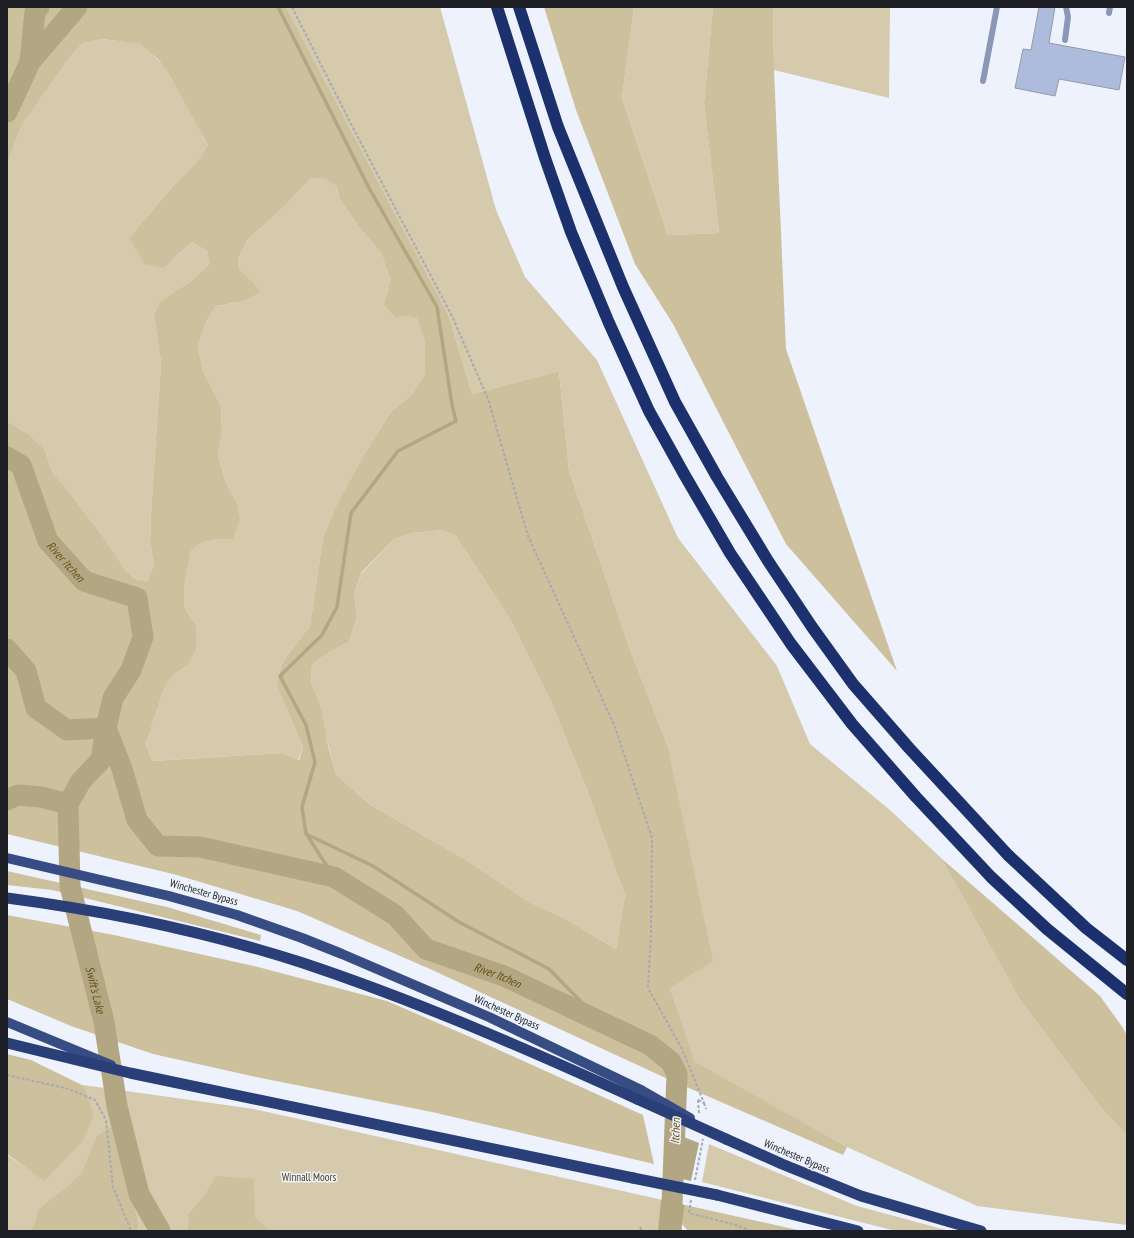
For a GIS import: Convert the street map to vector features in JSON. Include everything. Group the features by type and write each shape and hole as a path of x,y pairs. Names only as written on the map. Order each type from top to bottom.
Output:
{"highway":[{"path":"497,7 548,165 572,232 609,323 649,411 730,553 791,644 852,724 916,797 991,877 1047,929 1127,994"},
{"path":"519,7 558,127 623,288 675,402 717,477 768,561 812,627 853,684 909,748 1008,855 1086,928 1127,960"},
{"name":"Winchester Bypass","path":"7,898 105,913 238,944 302,963 450,1017 639,1094 726,1139 789,1167 861,1196 981,1231"},
{"path":"7,1043 130,1073 717,1195 858,1231"}],"main road":[{"name":"Winchester Bypass","path":"7,858 169,896 237,915 335,951 490,1017 639,1094"},
{"path":"7,1022 130,1073"}],"lane":[{"path":"983,81 998,7"},
{"path":"1065,40 1068,17 1066,7"}],"path":[{"path":"292,7 352,126 452,316 488,399 528,536 615,727 652,838 651,935 648,988 682,1049 706,1110"},
{"path":"7,1075 69,1089 95,1100 106,1120 113,1187 131,1231"},
{"path":"700,1114 698,1100 704,1103"},
{"path":"694,1184 703,1140 702,1134"},
{"path":"692,1198 689,1213 736,1225 751,1231"},
{"path":"640,1227 642,1231"}],"green space":[{"path":"286,7 440,7 496,210 525,277 597,360 678,538 777,666 810,744 890,810 941,858 1020,1000 1101,1108 1127,1135 1127,1225 977,1206 847,1147 695,1063 670,988 667,744 628,644 569,470 559,371 472,394 449,316"},
{"path":"634,7 713,7 704,103 719,233 668,235 622,98"},
{"path":"773,7 890,7 889,98 774,70"},
{"path":"102,39 139,44 148,50 158,60 178,89 208,145 196,163 174,185 129,238 165,268 192,242 207,251 211,264 154,316 161,363 150,542 154,565 147,581 135,579 124,568 107,542 53,473 45,450 7,422 7,164 22,125 70,57 83,43"},
{"path":"311,178 326,178 337,187 340,200 359,227 381,253 390,279 386,295 396,318 406,316 417,317 425,342 425,374 412,394 390,413 359,463 337,504 323,537 310,626 283,661 276,684 303,747 298,760 282,753 152,761 146,744 164,689 173,675 188,665 196,625 184,607 184,588 191,551 201,543 217,539 233,539 236,501 226,483 218,455 222,433 221,406 203,371 198,346 206,322 216,306 235,303 251,280 239,269 238,259 248,239 284,207"},
{"path":"443,530 456,536 511,621 551,702 586,787 625,896 616,949 566,919 529,902 466,860 369,804 336,774 311,682 312,665 329,652 349,642 357,617 354,593 362,573 394,539 412,533"},
{"name":"Winnall Moors","path":"83,1085 254,1109 672,1202 671,1231 255,1231 217,1176 188,1214 187,1231 7,1231 7,1155 44,1180 94,1114"},
{"path":"709,1144 857,1206 950,1231 896,1231 702,1182"}],"shaded area":[{"path":"7,7 286,7 449,316 472,394 559,371 569,470 628,644 667,744 713,961 670,988 695,1062 847,1147 843,1155 659,1075 430,969 297,911 177,875 7,834 7,422 29,435 45,450 53,473 107,542 124,568 135,579 147,581 154,565 150,542 161,363 154,316 160,302 189,283 210,264 207,251 192,242 165,268 145,264 129,238 174,185 196,163 208,145 171,78 157,58 140,44 102,39 83,43 70,57 22,125 7,164","holes":["311,178 325,178 337,187 340,200 359,227 381,253 390,279 384,305 396,318 406,316 417,318 425,342 425,374 412,394 390,413 359,463 337,504 323,537 310,626 283,661 276,684 303,747 299,760 282,753 152,761 146,744 164,689 173,675 188,665 196,649 196,625 184,607 184,588 191,551 201,543 217,539 233,539 240,519 236,501 226,483 218,455 222,433 221,406 203,371 198,346 206,322 216,306 245,300 260,291 239,269 238,259 248,239 284,207","443,530 456,536 511,621 551,702 586,787 625,896 616,949 566,919 529,902 466,860 369,804 336,774 328,746 321,709 311,682 312,665 329,652 349,642 357,617 354,593 362,572 394,539 412,533"]},
{"path":"544,7 634,7 622,98 668,235 719,233 704,103 713,7 773,7 774,70 786,349 897,671 786,544 673,324 635,264 576,110"},
{"path":"941,858 1100,996 1123,1028 1127,1036 1127,1135 1101,1108 1020,1000"},
{"path":"7,871 167,907 261,935 260,941 52,890 7,885"},
{"path":"7,915 114,935 258,967 387,1001 643,1115 654,1164 432,1112 261,1078 153,1054 71,1026 7,999"},
{"path":"7,1054 31,1060 84,1086 94,1114 83,1141 44,1181 7,1154"},
{"path":"113,1126 132,1194 138,1224 137,1231 30,1231 35,1223 39,1209 68,1186 82,1172 97,1136"},
{"path":"671,1132 699,1143 691,1181 665,1175"},
{"path":"216,1176 254,1179 255,1218 270,1231 187,1231 188,1214 204,1195"},
{"path":"661,1200 685,1205 681,1231 658,1231"},
{"path":"685,1205 802,1231 688,1231 682,1224"}],"building":[{"path":"1039,7 1055,7 1049,43 1125,57 1119,90 1059,79 1055,96 1015,88 1023,49 1031,50"}],"waterway":[{"name":"River Itchen","path":"30,62 35,11 39,7"},
{"name":"River Itchen","path":"7,112 30,62 77,7"},
{"path":"278,7 369,188 437,307 452,405 456,421 398,451 351,513 337,607 322,635 280,676 306,725 315,762 302,807 306,834 373,866 459,922 549,969 599,1020"},
{"name":"River Itchen","path":"7,457 21,465 48,541 84,581 137,598 143,637 131,670 113,698 101,760 81,781 68,804"},
{"name":"River Itchen","path":"7,649 26,671 36,708 67,730 106,728"},
{"name":"River Itchen","path":"106,728 122,769 137,820 158,846 200,847 334,877 395,915 426,949 504,976 650,1045 671,1062 677,1074 671,1231"},
{"name":"Swift's Lake","path":"7,800 18,795 41,797 68,804 70,886 104,1022 117,1106 139,1194 160,1231"},
{"name":"River Itchen","path":"307,835 334,877"}],"water label":[{"name":"Itchen","path":"675,1131"}]}
